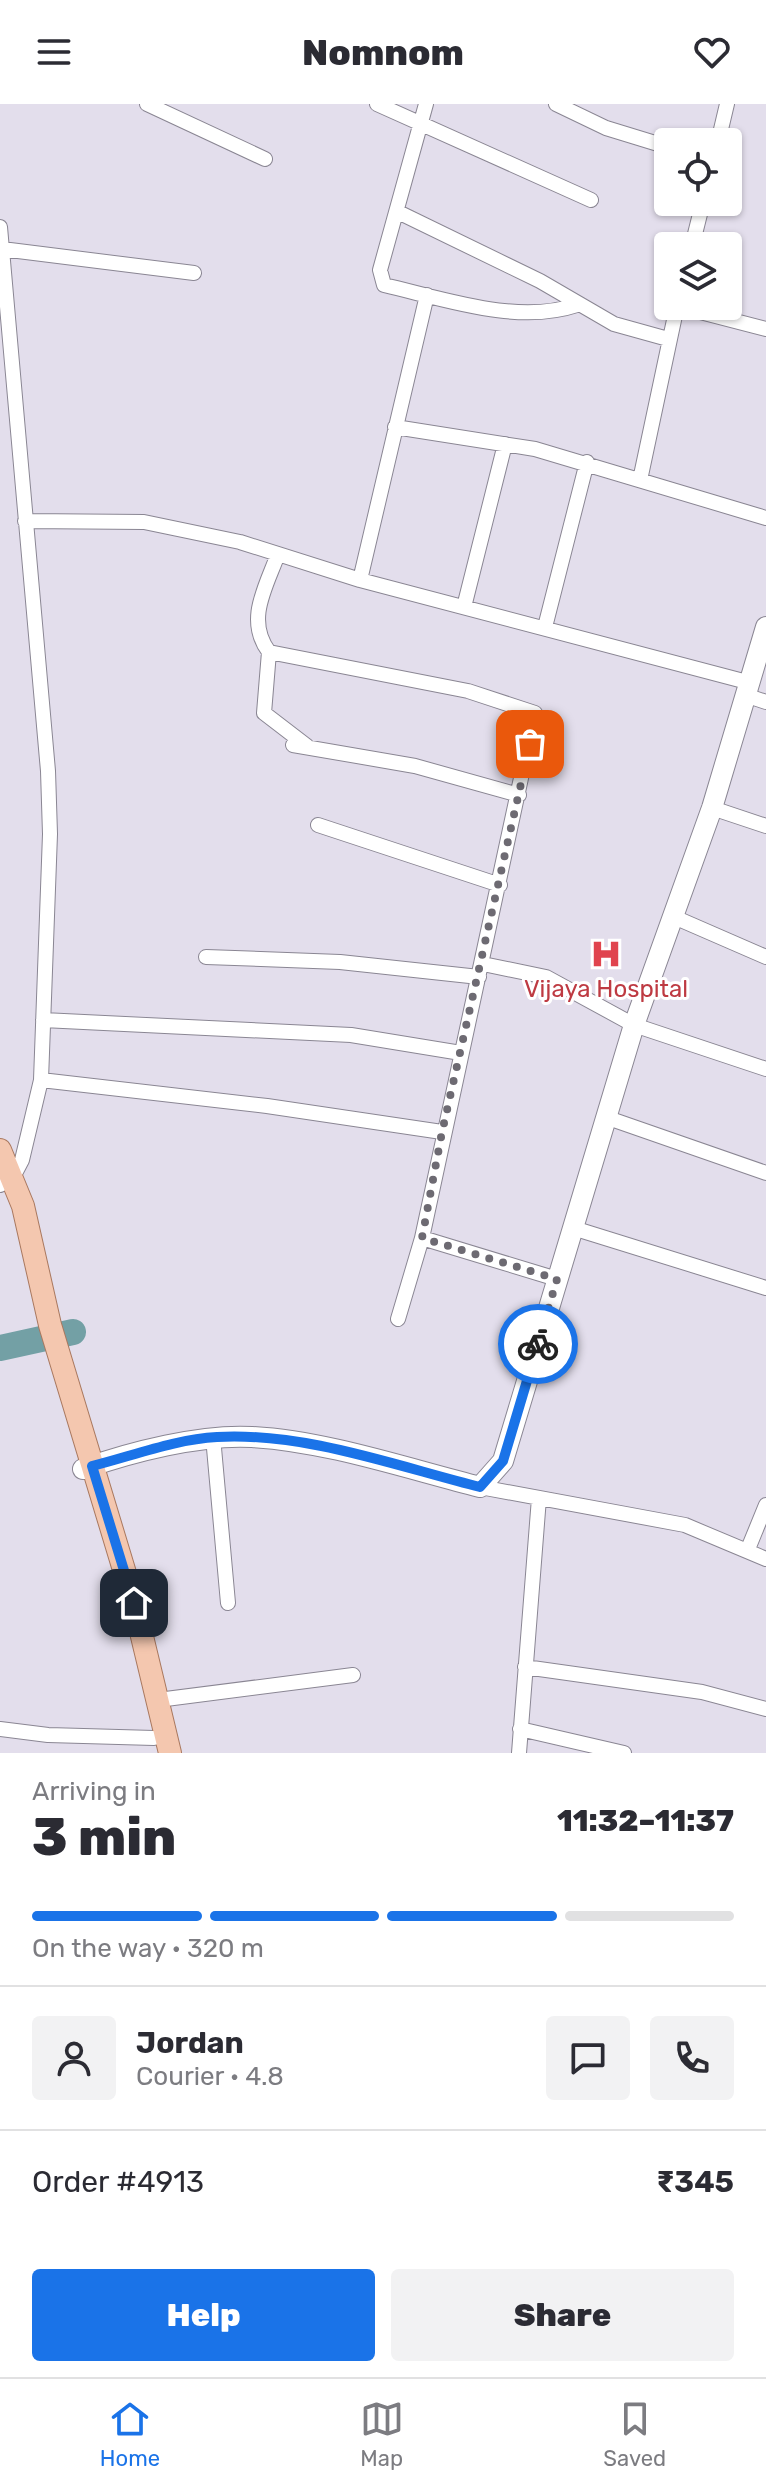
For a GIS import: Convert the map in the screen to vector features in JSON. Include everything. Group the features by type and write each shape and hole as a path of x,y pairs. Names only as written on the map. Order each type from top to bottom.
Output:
{"main road":[{"path":"0,1150 4,1184 23,1206 44,1326 55,1364 134,1603 158,1700 160,1748"},
{"path":"88,1467 160,1748"}],"street":[{"path":"147,104 265,159"},
{"path":"377,104 591,200"},
{"path":"426,104 380,270 384,285 527,314 553,313 577,305"},
{"path":"556,104 606,128 654,143"},
{"path":"721,128 727,104"},
{"path":"398,212 540,281 614,324 668,339"},
{"path":"0,227 50,834 41,1080 22,1160 4,1184"},
{"path":"2,249 194,273"},
{"path":"360,580 427,295"},
{"path":"640,480 673,320"},
{"path":"731,320 766,329"},
{"path":"395,427 505,444 587,462 766,518"},
{"path":"464,607 505,444"},
{"path":"545,627 587,462"},
{"path":"25,521 144,522 278,554 360,580 545,627 755,693"},
{"path":"278,554 257,611 259,639 269,652 468,691 531,710 535,719 481,970 442,1132 422,1238 398,1319"},
{"path":"480,1487 503,1461 634,1025 755,693 766,627"},
{"path":"269,652 264,713 310,748"},
{"path":"293,745 415,766 519,795"},
{"path":"712,808 766,826"},
{"path":"318,825 500,885"},
{"path":"674,917 766,957"},
{"path":"206,957 481,970 546,977 634,1025 766,1069"},
{"path":"43,1020 351,1035 461,1053"},
{"path":"41,1080 267,1106 442,1132"},
{"path":"608,1118 766,1173"},
{"path":"573,1228 766,1288"},
{"path":"422,1238 557,1279"},
{"path":"213,1437 228,1603"},
{"path":"88,1467 213,1437 253,1437 312,1446 480,1487 685,1525 766,1559"},
{"path":"519,1753 539,1498"},
{"path":"748,1549 766,1505"},
{"path":"525,1667 702,1692 766,1709"},
{"path":"158,1700 353,1675"},
{"path":"0,1729 160,1748"},
{"path":"520,1729 624,1753"}],"waterway":[{"path":"0,1348 73,1332"}],"way so far":[{"path":"530,744 483,964 442,1132 422,1238 557,1279 538,1344"}],"place":[{"name":"Vijaya Hospital","path":"606,954"}],"route":[{"path":"134,1603 92,1466 213,1437 253,1437 312,1446 480,1487 503,1461 538,1344"}]}
